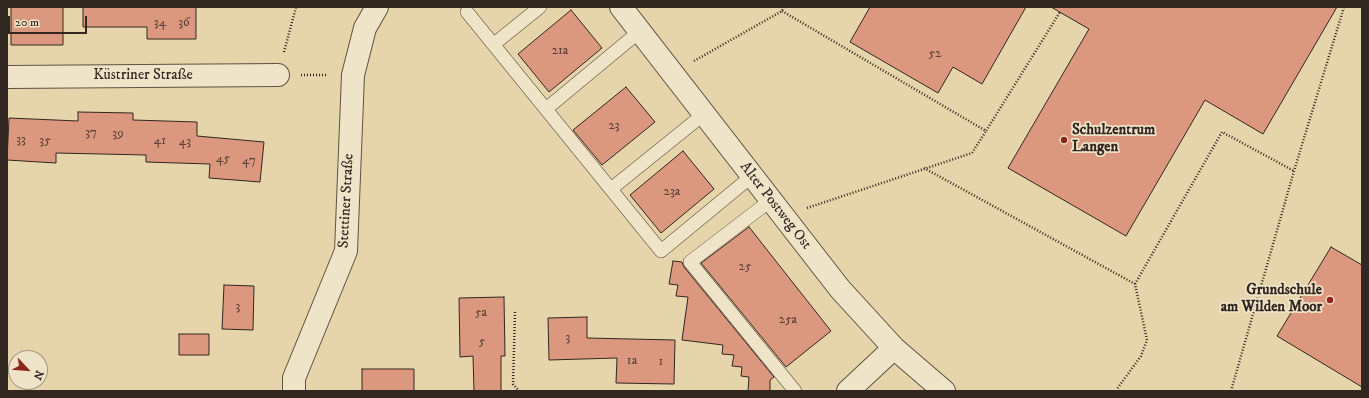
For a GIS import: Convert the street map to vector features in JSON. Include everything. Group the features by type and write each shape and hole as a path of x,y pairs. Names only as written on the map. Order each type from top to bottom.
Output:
{"street":[{"name":"Stettiner Straße","path":"294,391 294,378 346,251 352,74 366,28 377,7"},
{"name":"Alter Postweg Ost","path":"621,7 840,289 894,348 944,391"},
{"name":"Küstriner Straße","path":"7,77 278,76"},
{"path":"848,391 894,348"}],"lane":[{"path":"494,44 540,7"},
{"path":"467,12 661,251 752,176"},
{"path":"546,109 640,31"},
{"path":"611,189 704,114"},
{"path":"777,208 690,262 795,391"}],"path":[{"path":"296,7 278,76 352,74"},
{"path":"672,73 782,11 784,7"},
{"path":"1231,391 1294,171 1344,7"},
{"path":"782,11 986,131"},
{"path":"777,208 924,168 972,153 1060,12"},
{"path":"1118,389 1141,356 1147,340 1135,284 1222,132 1294,171"},
{"path":"924,168 1135,284"},
{"path":"515,312 513,384 519,391"}],"building":[{"path":"11,7 63,7 63,45 11,45"},
{"path":"83,7 196,7 196,39 147,39 147,27 83,27"},
{"path":"870,7 1026,7 982,84 953,67 938,93 850,42"},
{"path":"1051,7 1337,7 1263,134 1205,100 1126,236 1008,168 1089,29"},
{"path":"571,10 602,48 549,92 518,54"},
{"path":"626,87 655,122 602,165 573,130"},
{"path":"78,112 133,113 133,120 197,122 197,136 264,142 260,182 209,178 210,164 146,162 146,155 56,153 56,163 7,160 9,118 78,121"},
{"path":"683,151 714,189 661,233 630,195"},
{"path":"749,227 831,331 786,367 701,263"},
{"name":"Grundschule am Wilden Moor","path":"1331,247 1362,265 1362,387 1277,336"},
{"path":"673,261 682,262 684,267 774,377 770,380 770,391 748,391 749,377 741,376 742,367 732,366 734,355 722,354 723,345 682,340 688,297 676,296 678,285 669,284"},
{"path":"224,285 254,286 253,330 222,329"},
{"path":"504,297 505,356 501,356 501,391 474,391 473,356 460,357 459,298"},
{"path":"587,317 587,338 675,340 674,384 616,383 617,358 549,360 548,318"},
{"path":"179,334 209,334 209,355 179,355"},
{"path":"362,369 414,369 414,391 362,391"}],"place":[{"name":"Schulzentrum Langen","path":"1064,140"},
{"name":"Grundschule am Wilden Moor","path":"1330,300"}]}
